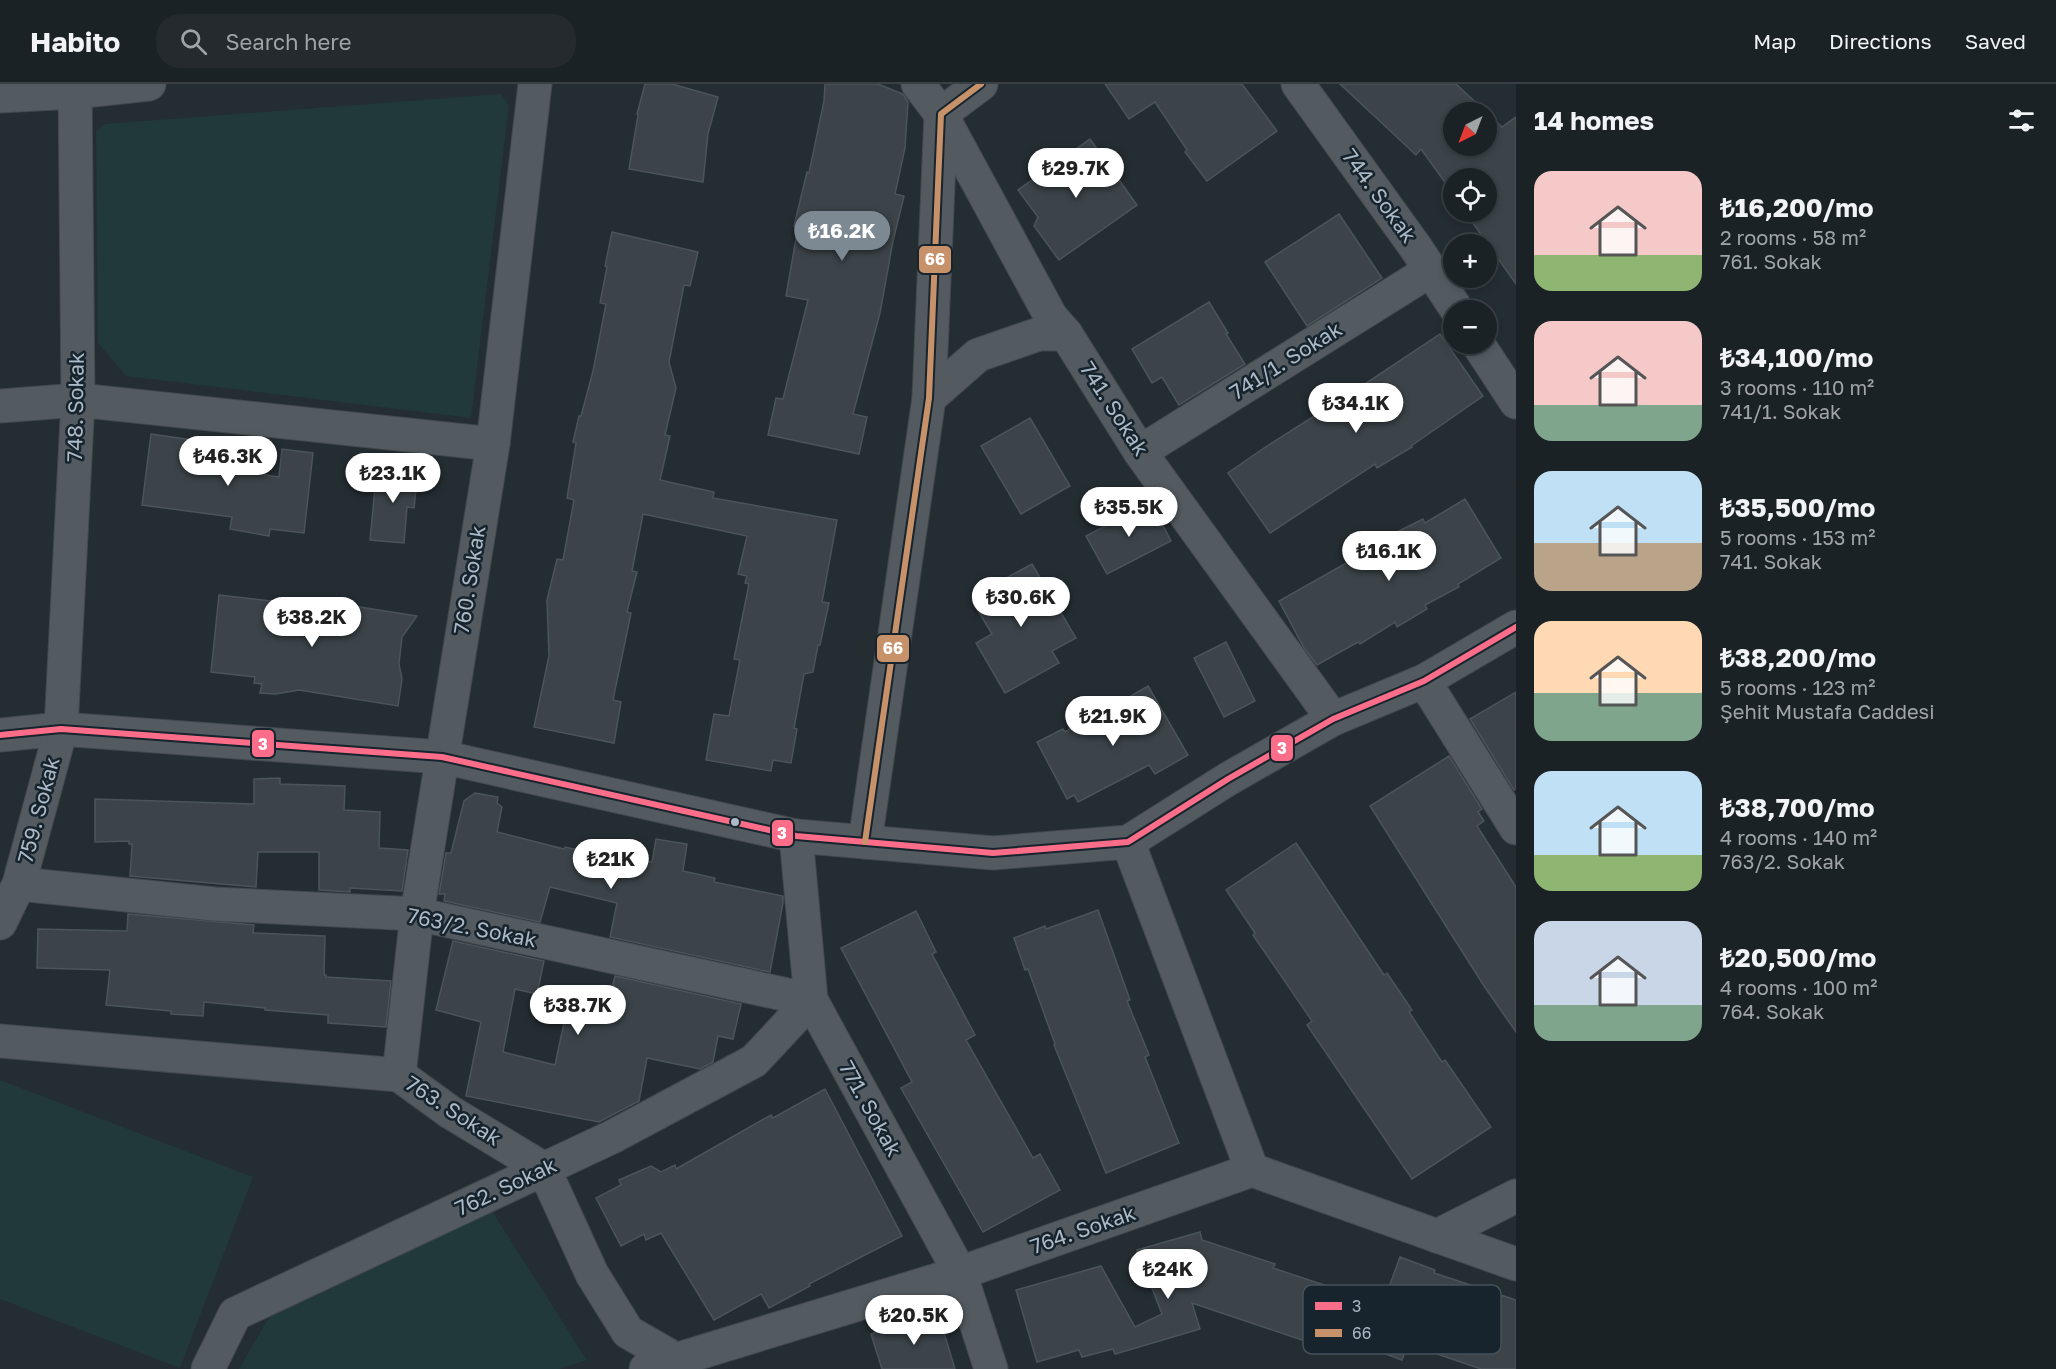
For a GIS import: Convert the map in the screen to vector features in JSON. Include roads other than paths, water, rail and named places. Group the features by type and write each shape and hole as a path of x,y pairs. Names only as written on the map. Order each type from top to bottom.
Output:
{"street":[{"path":"0,96 75,88 148,84"},
{"name":"760. Sokak","path":"399,1075 417,914 493,444 535,84"},
{"name":"741. Sokak","path":"918,84 941,114 1051,317 1066,334 1140,452 1333,719"},
{"path":"865,842 929,398 941,114 981,84"},
{"name":"744. Sokak","path":"1299,84 1450,300"},
{"name":"748. Sokak","path":"61,729 78,400 75,88"},
{"name":"741/1. Sokak","path":"1140,452 1431,270"},
{"path":"929,398 978,355 1040,334 1066,334"},
{"path":"1485,354 1516,402"},
{"path":"0,406 78,400 493,444"},
{"path":"0,735 61,729 442,757 796,836 993,853 1128,842 1228,779 1333,719 1424,681 1516,627"},
{"path":"1424,681 1516,828"},
{"name":"759. Sokak","path":"0,923 19,884 61,729"},
{"name":"771. Sokak","path":"796,836 811,1000 960,1273 991,1369"},
{"path":"1128,842 1252,1170 1516,1264"},
{"name":"763/2. Sokak","path":"19,884 215,904 417,914 811,1000"},
{"name":"762. Sokak","path":"208,1369 236,1314 612,1137 754,1061 811,1000"},
{"name":"763. Sokak","path":"0,1041 399,1075 450,1112 544,1169"},
{"path":"544,1169 592,1275 628,1332 667,1366"},
{"name":"764. Sokak","path":"667,1366 960,1273 1252,1170"},
{"path":"1437,1236 1516,1196"}]}
